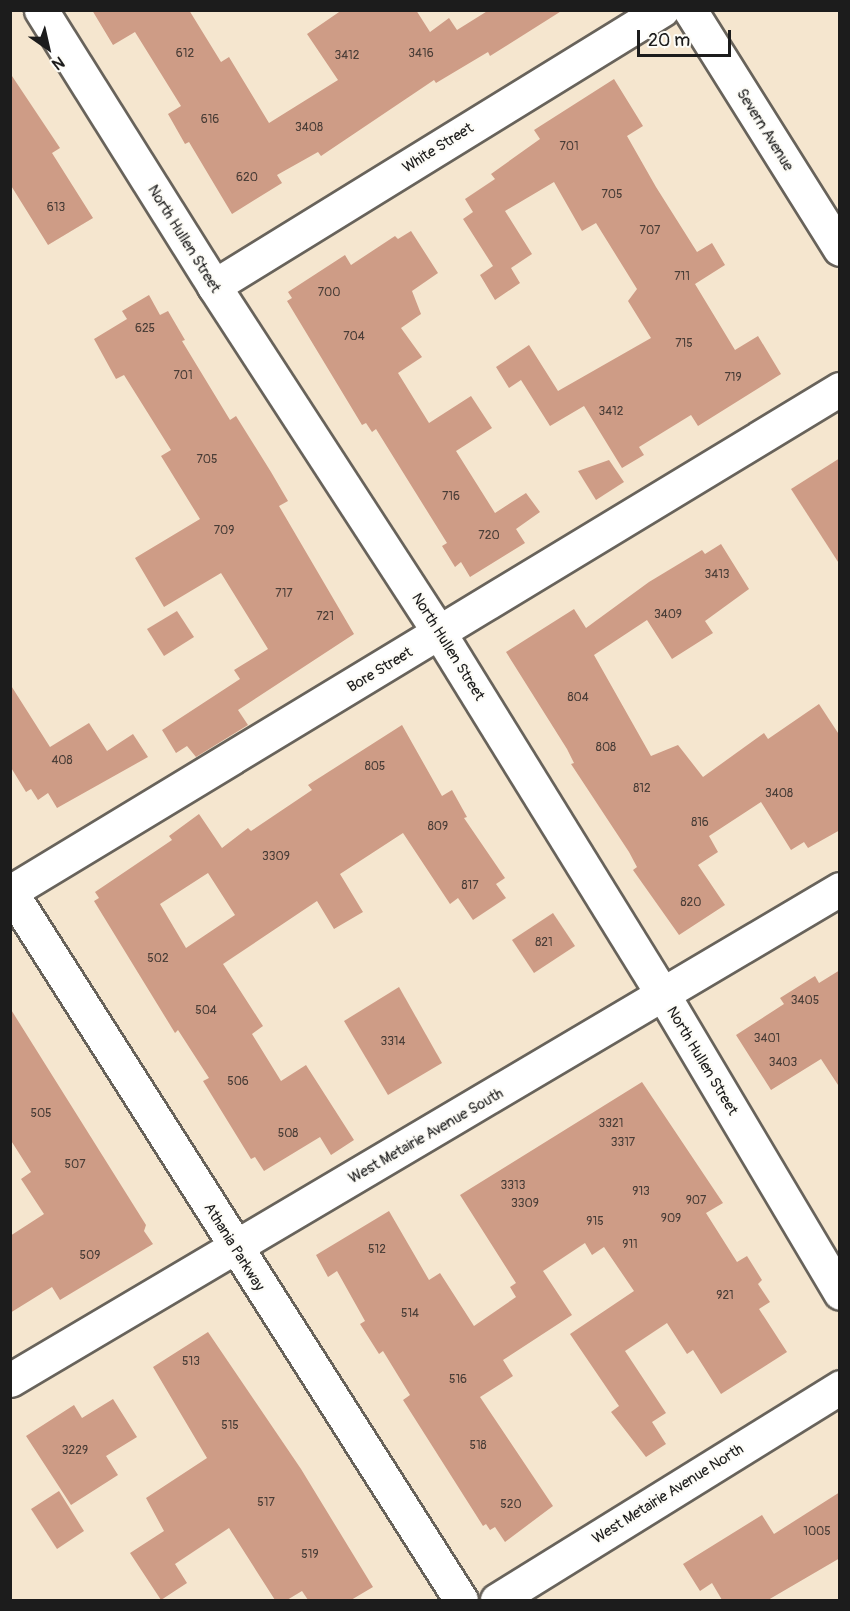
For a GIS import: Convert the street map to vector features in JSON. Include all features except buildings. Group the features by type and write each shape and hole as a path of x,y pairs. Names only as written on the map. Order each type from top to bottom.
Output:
{"street":[{"name":"North Hullen Street","path":"41,10 214,286 441,634 664,996 840,1293"},
{"name":"White Street","path":"214,286 662,10"},
{"name":"Severn Avenue","path":"690,10 840,249"},
{"name":"Bore Street","path":"11,892 441,634 840,389"},
{"name":"West Metairie Avenue South","path":"10,1380 664,996 840,889"},
{"name":"Athania Parkway","path":"11,892 234,1249 460,1600"},
{"name":"West Metairie Avenue North","path":"497,1600 840,1387"}]}
